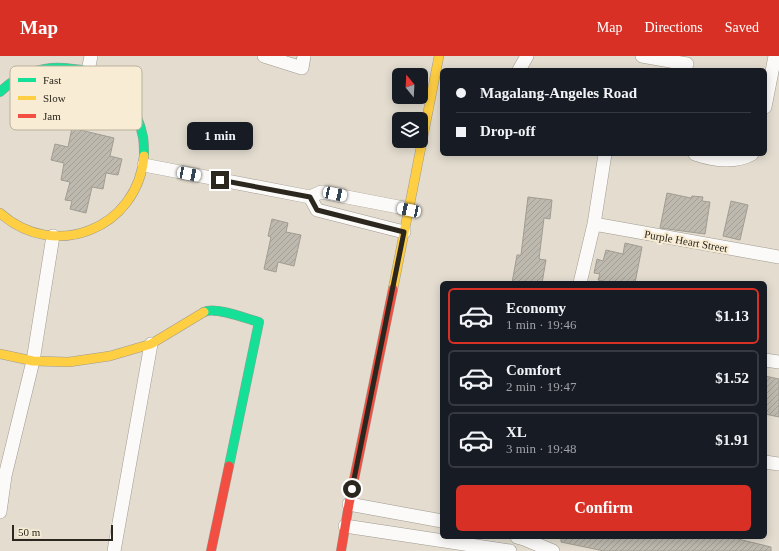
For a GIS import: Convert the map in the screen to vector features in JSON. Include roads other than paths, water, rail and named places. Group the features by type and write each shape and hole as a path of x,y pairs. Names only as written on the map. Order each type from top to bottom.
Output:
{"street":[{"path":"89,66 91,56"},
{"path":"264,56 302,68 304,56"},
{"path":"340,551 409,210 438,56"},
{"path":"520,68 527,56"},
{"path":"642,56 687,63"},
{"path":"767,97 775,56"},
{"path":"0,92 10,85"},
{"path":"0,212 27,231 53,236 75,236 101,226 122,210 139,183 144,165 145,153 142,130"},
{"path":"580,281 594,224 605,156"},
{"path":"701,156 712,160 739,160 748,156"},
{"path":"144,165 310,197 321,192 409,210"},
{"path":"310,197 317,210 404,232"},
{"name":"Purple Heart Street","path":"594,224 779,257"},
{"path":"0,512 3,475 33,361 53,236"},
{"path":"0,354 33,361 69,362 110,356 150,344 207,310 216,310 259,322 211,551"},
{"path":"114,551 150,344"},
{"path":"767,360 779,362"},
{"path":"767,462 779,464"},
{"path":"349,504 437,520 429,538"},
{"path":"398,534 402,513"},
{"path":"345,526 440,539"},
{"path":"445,539 477,541 510,551"},
{"path":"526,539 552,551"}]}
